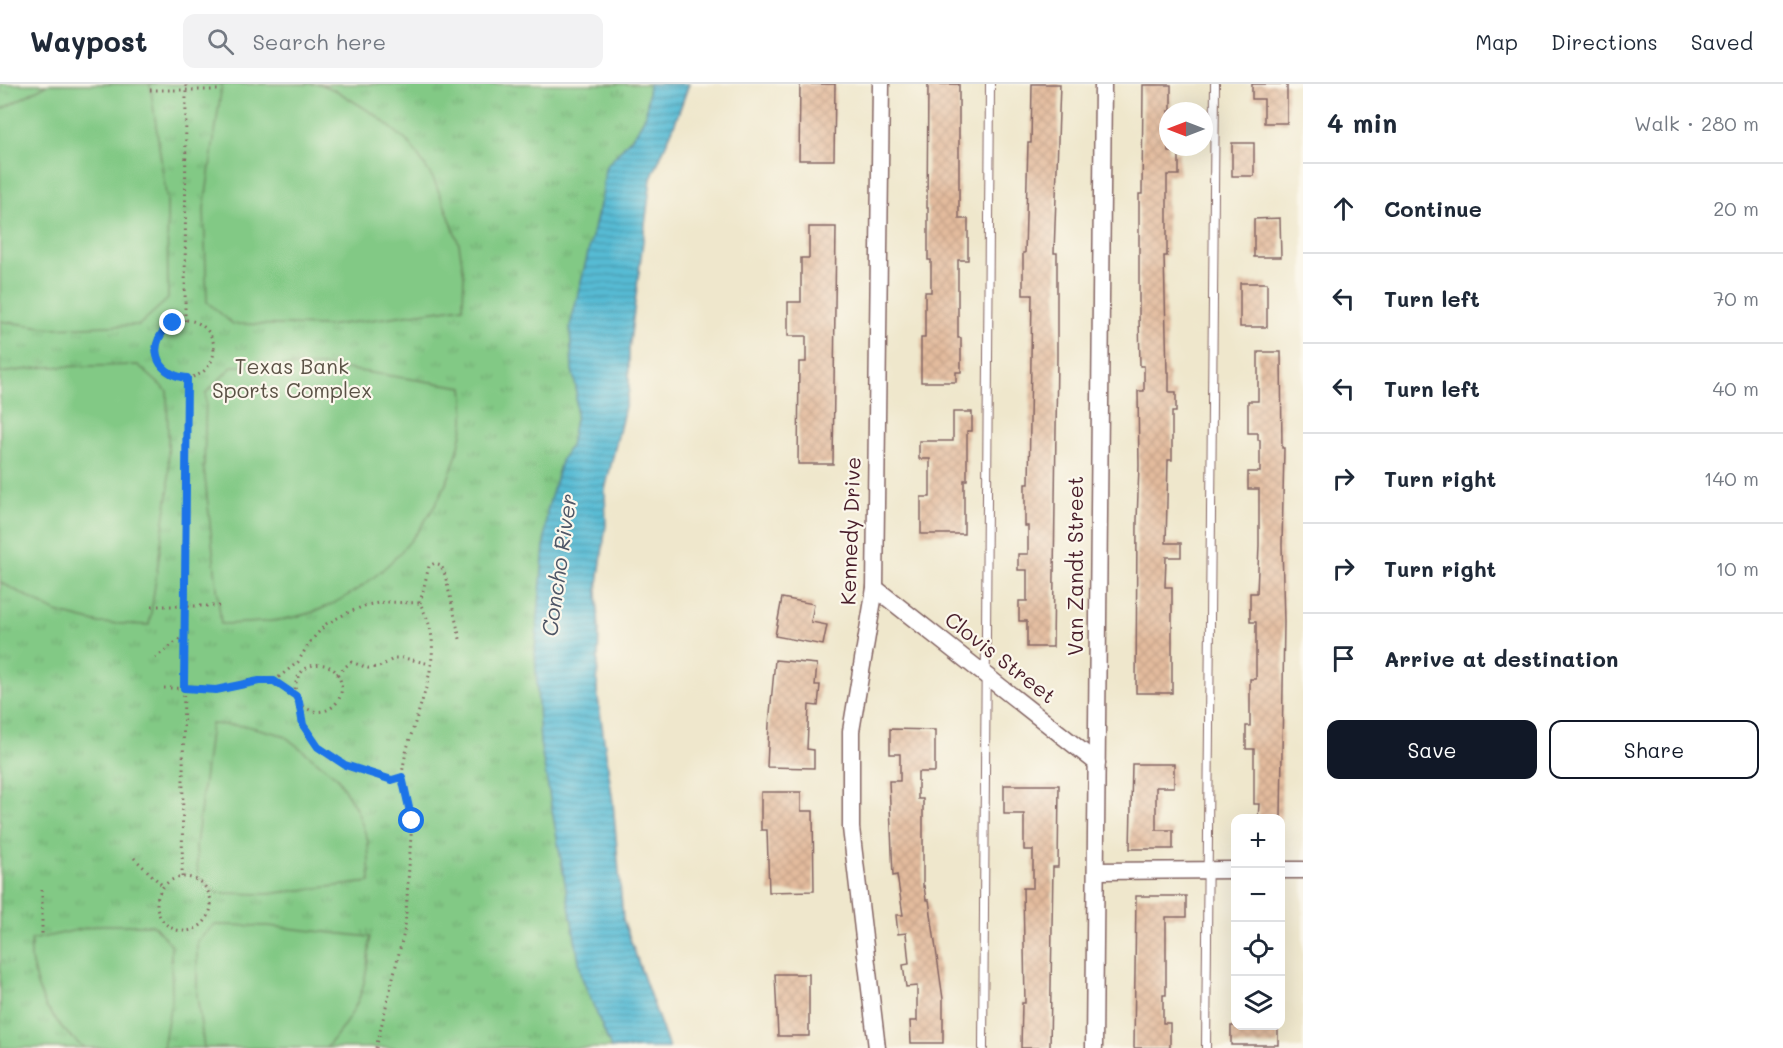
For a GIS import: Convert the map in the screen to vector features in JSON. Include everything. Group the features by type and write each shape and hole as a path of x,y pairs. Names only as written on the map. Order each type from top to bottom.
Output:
{"street":[{"name":"Kennedy Drive","path":"877,1048 851,828 851,731 875,588 881,84"},
{"name":"Van Zandt Street","path":"1094,1048 1103,84"},
{"name":"Clovis Street","path":"875,588 1097,763"},
{"path":"1096,871 1231,870"},
{"path":"1285,870 1303,870"}],"lane":[{"path":"982,1048 990,84"},
{"path":"1206,1048 1215,84"}],"path":[{"path":"185,321 186,84"},
{"path":"150,90 221,90"},
{"path":"185,321 202,326 212,339 214,349 207,367 200,374 187,378 168,373 161,366 156,346 165,328 173,323 185,321"},
{"path":"182,876 187,378"},
{"path":"376,1048 405,928 412,821 402,777 403,760 424,696 430,664 432,645 429,626 420,603 429,566 435,563 441,565 445,575 461,643"},
{"path":"274,681 298,662 309,643 326,624 367,605 385,602 420,603"},
{"path":"152,606 219,606"},
{"path":"155,658 185,635"},
{"path":"337,674 351,662 368,668 379,667 395,658 430,664"},
{"path":"298,662 306,667"},
{"path":"320,664 328,666 337,674 342,690 336,703 330,708 314,711 302,706 299,702 296,696 296,680 306,667 320,664"},
{"path":"164,688 216,690 259,681 274,681 296,696"},
{"path":"299,702 303,725 318,747 345,765 392,780 402,777"},
{"path":"134,858 163,886"},
{"path":"182,876 199,881 211,896 212,908 209,918 195,930 180,932 171,929 163,923 157,910 157,900 163,886 182,876"},
{"path":"42,890 42,935"}],"green space":[{"name":"Texas Bank Sports Complex","path":"0,84 669,84 573,462 635,1048 0,1048"},
{"path":"48,84 150,84 167,201 168,299 139,325 50,328 0,321 0,110"},
{"path":"222,84 320,84 337,91 377,116 410,144 433,178 459,244 464,276 463,307 327,326 233,324 207,302 204,209"},
{"path":"138,365 167,391 169,486 152,606 149,625 99,623 56,612 0,582 0,373 45,367"},
{"path":"233,366 326,366 463,387 464,425 452,469 441,494 410,542 369,581 321,609 297,617 221,624 204,469 206,393"},
{"path":"211,724 247,726 283,735 337,777 357,810 368,841 370,882 267,894 217,893 198,876 196,846"},
{"path":"100,925 153,925 171,944 172,996 163,1048 86,1048 64,1030 46,1007 37,985 31,960 31,940"},
{"path":"214,925 268,926 370,937 367,970 360,997 347,1021 326,1048 204,1048 197,995 197,941"}],"water":[{"name":"Concho River","path":"649,84 689,84 651,179 629,350 629,390 605,490 606,525 597,591 599,631 597,691 613,802 623,919 669,1048 611,1048 582,978 540,743 535,651 547,511 561,461 570,446 576,414 576,387 572,370 570,326 602,196 605,168 637,131 646,114"}],"building":[{"path":"800,84 835,84 834,160 799,160"},
{"path":"928,84 959,84 959,219 968,219 968,260 958,260 958,338 961,338 961,372 956,372 956,382 921,382 921,338 925,338 925,292 931,292 927,208"},
{"path":"1032,84 1060,84 1054,253 1057,253 1057,357 1053,647 1027,647 1027,621 1019,621 1019,601 1027,601 1027,570 1018,570 1018,554 1028,554 1025,484 1029,484 1032,295 1023,295 1023,253 1025,253 1028,143 1031,143"},
{"path":"1252,84 1287,84 1287,123 1264,123 1264,99 1252,99"},
{"path":"1143,85 1171,85 1171,102 1159,102 1159,156 1179,156 1179,175 1167,175 1167,256 1164,256 1167,372 1169,372 1169,392 1176,392 1176,412 1172,412 1172,460 1168,460 1166,543 1181,543 1181,557 1166,557 1165,587 1172,587 1172,693 1136,693 1138,391 1144,391 1144,366 1140,366 1139,315 1139,194 1142,194"},
{"path":"1232,143 1254,143 1254,176 1232,176"},
{"path":"1280,218 1281,257 1254,257 1254,219"},
{"path":"809,227 836,227 833,464 798,464 799,362 806,362 806,336 788,336 788,302 801,302 801,258 809,258"},
{"path":"1240,283 1267,283 1267,327 1240,327"},
{"path":"1258,352 1281,352 1282,448 1284,448 1281,814 1258,814 1259,804 1254,804 1254,749 1246,749 1246,726 1250,726 1250,679 1256,679 1256,622 1250,622 1250,593 1257,593 1259,545 1259,489 1248,489 1248,472 1260,472 1258,433 1248,433 1248,401 1258,401"},
{"path":"953,412 972,412 972,431 967,431 964,534 921,534 921,497 930,497 930,459 919,459 919,441 953,441"},
{"path":"782,598 814,604 811,622 827,625 823,645 775,636"},
{"path":"775,660 817,664 815,685 820,685 818,706 809,705 807,749 814,750 814,768 767,767"},
{"path":"890,729 935,730 935,772 918,772 918,799 923,799 923,887 926,900 929,900 943,999 943,1043 911,1043 910,1021 917,1021 917,986 906,987 903,965 909,964 906,933 898,934 896,915 903,915 897,875 893,876 889,781 900,781 900,754 890,754"},
{"path":"1132,764 1174,764 1174,787 1156,787 1156,830 1173,830 1173,849 1130,849"},
{"path":"1004,785 1059,785 1058,867 1053,867 1050,1048 1021,1048 1022,1003 1025,1003 1023,888 1033,888 1033,850 1024,850 1024,814 1004,814"},
{"path":"761,792 801,792 801,811 813,811 814,891 769,892 767,830 761,830"},
{"path":"1136,896 1186,896 1186,917 1166,917 1166,995 1163,995 1163,1023 1170,1023 1170,1048 1134,1048"},
{"path":"775,974 809,974 809,1036 778,1036"},
{"path":"1231,1030 1278,1030 1278,1045 1231,1045"}],"route":[{"path":"173,323 159,336 156,346 161,366 168,373 187,378 184,688 216,690 237,684 274,681 296,696 303,725 318,747 345,765 392,780 402,777 412,821"}]}
